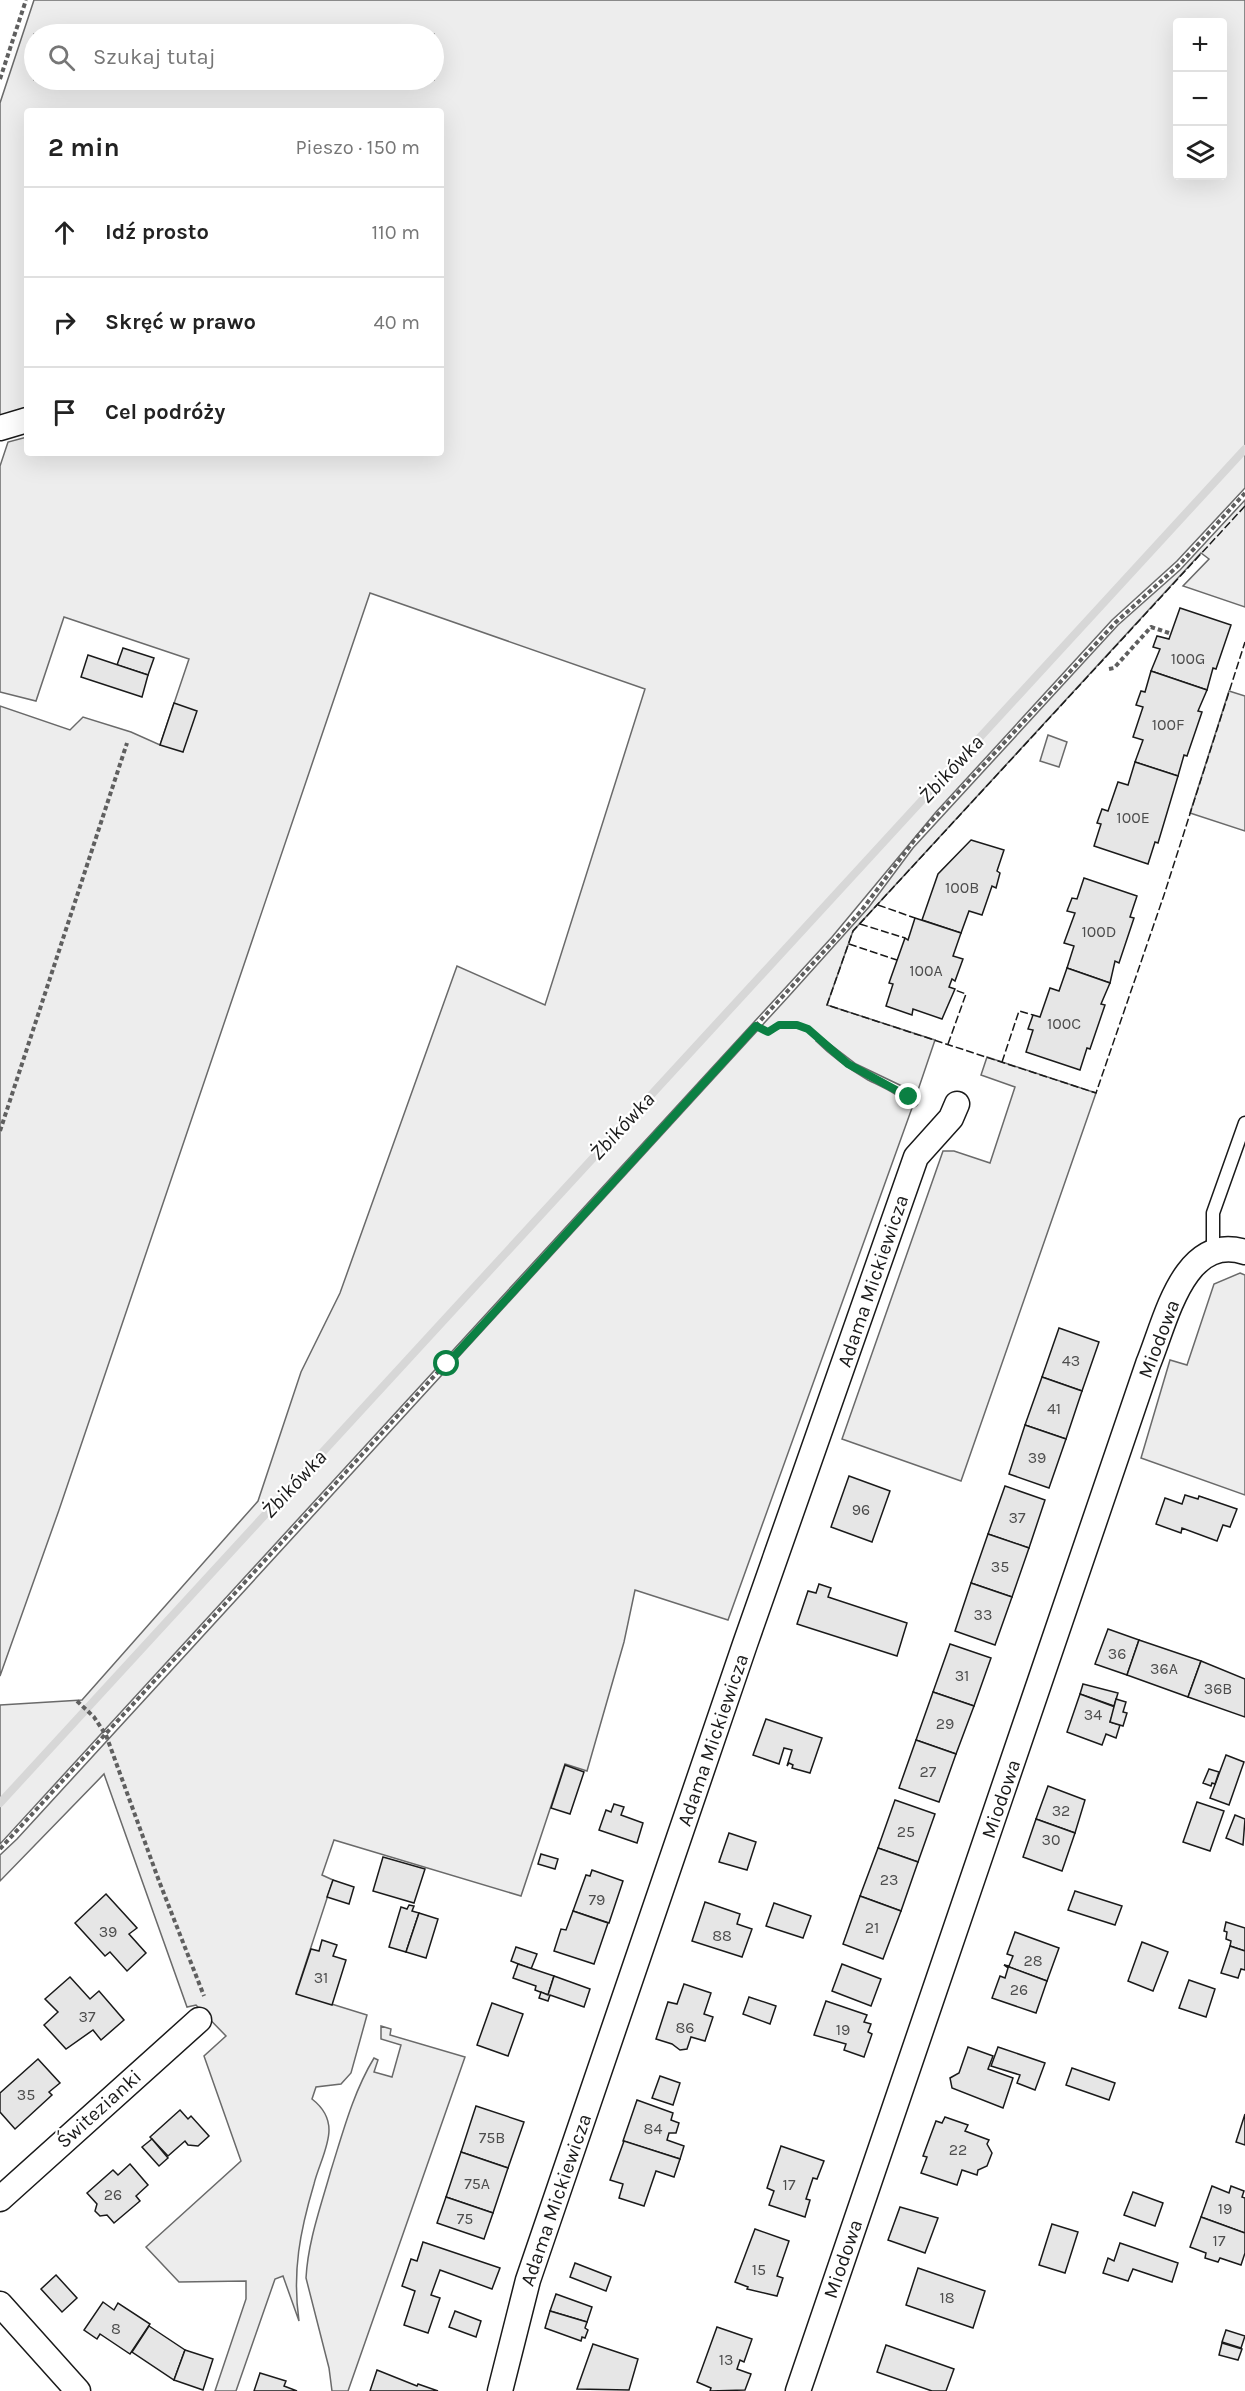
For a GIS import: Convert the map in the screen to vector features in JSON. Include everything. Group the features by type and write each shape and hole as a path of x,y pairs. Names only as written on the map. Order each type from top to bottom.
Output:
{"street":[{"path":"0,428 24,421"},
{"name":"Adama Mickiewicza","path":"500,2391 528,2280 745,1644 916,1156 951,1118 957,1104"},
{"path":"1213,1251 1232,1249 1245,1252"},
{"name":"Miodowa","path":"798,2391 1148,1364 1187,1270 1201,1257 1213,1251"},
{"name":"Świtezianki","path":"0,2199 199,2020"},
{"path":"0,2304 78,2391"}],"lane":[{"path":"1213,1251 1213,1213 1245,1123"}],"path":[{"path":"0,79 26,0"},
{"path":"0,1849 756,1026 861,910 916,838 1115,623 1180,564 1245,494"},
{"path":"1109,669 1114,668 1151,627 1169,633"},
{"path":"0,1131 127,743"},
{"path":"756,1026 768,1032 779,1025 797,1025 808,1029 848,1064 901,1092 917,1106"},
{"path":"77,1701 94,1717 106,1735 159,1881 205,1997 199,2020"}],"shaded area":[{"path":"34,0 1245,0 1245,488 1177,561 1112,620 936,812 832,937 0,1844 0,1705 82,1700 258,1501 301,1372 340,1293 457,966 545,1005 645,689 370,593 59,1510 0,1676 0,706 70,730 83,717 131,732 160,745 189,659 64,617 36,701 0,692 0,466 8,442 24,438 24,456 444,456 444,108 24,108 24,413 0,419 0,103 24,30 24,90 444,90 444,24 26,24"},
{"path":"1245,500 1245,607 1183,586 1209,559 1201,553 853,931 827,1005 935,1040 916,1096 906,1088 856,1064 818,1035 816,1041 834,1057 861,1076 897,1095 912,1108 728,1620 635,1590 624,1642 587,1771 565,1764 521,1896 334,1840 322,1875 333,1880 296,1993 367,2015 351,2073 341,2084 316,2087 312,2099 324,2112 329,2130 305,2218 299,2252 296,2286 299,2321 283,2276 275,2279 236,2391 215,2391 246,2299 246,2281 179,2282 146,2247 241,2161 204,2056 226,2036 196,2005 187,2007 104,1774 0,1881 0,1855 789,996 869,907 913,848 1118,625 1180,570"},
{"path":"1229,691 1245,696 1245,831 1190,813"},
{"path":"1048,735 1067,742 1059,767 1040,761"},
{"path":"987,1057 1096,1093 961,1481 842,1439 943,1151 954,1151 990,1163 1015,1087 981,1075"},
{"path":"1240,1273 1245,1275 1245,1495 1141,1458 1170,1360 1187,1365 1214,1284"},
{"path":"381,2026 391,2029 390,2035 465,2057 348,2391 332,2391 329,2368 306,2278 307,2264 344,2127 360,2085 374,2058 378,2060 374,2072 392,2077 401,2045 381,2039"}],"building":[{"path":"1180,608 1231,625 1216,669 1213,668 1207,690 1151,671 1160,649 1153,647 1157,636 1169,639"},
{"path":"123,648 154,658 148,675 117,665"},
{"path":"88,655 148,675 142,697 81,677"},
{"path":"1151,671 1207,690 1198,711 1202,712 1178,776 1135,762 1143,740 1133,737 1143,707 1136,705 1141,691 1145,692"},
{"path":"174,703 197,711 183,752 160,745"},
{"path":"1135,762 1178,776 1158,843 1155,842 1148,864 1094,846 1101,824 1097,823 1102,809 1108,811 1118,782 1128,785"},
{"path":"971,840 1004,850 997,871 1000,873 996,888 992,886 982,915 969,911 961,933 922,920 938,874"},
{"path":"1084,878 1137,896 1130,917 1134,918 1119,963 1115,961 1110,983 1067,968 1074,946 1064,943 1075,913 1067,911 1072,898 1077,899"},
{"path":"915,918 961,933 953,956 963,959 955,981 952,979 949,987 955,989 942,1019 913,1009 912,1015 886,1006 893,984 889,983 905,938 908,940"},
{"path":"1067,968 1110,983 1101,1004 1105,1005 1090,1049 1087,1048 1080,1070 1026,1052 1033,1030 1028,1029 1033,1015 1040,1017 1050,988 1059,991"},
{"path":"1059,1328 1099,1342 1082,1391 1042,1377"},
{"path":"1042,1377 1082,1391 1066,1439 1025,1425"},
{"path":"1025,1425 1066,1439 1049,1488 1009,1474"},
{"path":"849,1476 890,1491 872,1542 831,1527"},
{"path":"1005,1486 1045,1500 1029,1548 988,1534"},
{"path":"1185,1495 1198,1499 1199,1496 1237,1509 1230,1527 1223,1525 1217,1541 1182,1528 1181,1533 1156,1524 1165,1498 1182,1504"},
{"path":"988,1534 1029,1548 1012,1597 971,1583"},
{"path":"971,1583 1012,1597 995,1645 955,1631"},
{"path":"819,1584 831,1588 828,1597 907,1623 897,1656 797,1624 808,1591 816,1593"},
{"path":"1108,1629 1139,1640 1127,1675 1095,1664"},
{"path":"1139,1640 1201,1661 1188,1697 1127,1675"},
{"path":"950,1644 991,1658 974,1706 933,1692"},
{"path":"1201,1661 1245,1679 1245,1717 1188,1697"},
{"path":"1083,1684 1118,1693 1114,1706 1080,1694"},
{"path":"933,1692 974,1706 956,1754 916,1740"},
{"path":"1080,1694 1115,1707 1110,1722 1120,1725 1116,1738 1106,1734 1102,1745 1067,1732"},
{"path":"1116,1699 1126,1702 1123,1712 1127,1713 1123,1726 1110,1722"},
{"path":"766,1719 822,1738 810,1773 792,1768 793,1765 789,1763 787,1766 792,1750 784,1748 779,1764 753,1755"},
{"path":"916,1740 956,1754 939,1802 899,1788"},
{"path":"1226,1755 1244,1762 1229,1805 1210,1798"},
{"path":"565,1765 584,1772 570,1814 551,1808"},
{"path":"1209,1769 1219,1772 1215,1784 1212,1783 1211,1786 1203,1783"},
{"path":"1048,1786 1085,1800 1075,1833 1036,1819"},
{"path":"895,1800 935,1814 918,1862 878,1848"},
{"path":"1197,1802 1224,1811 1210,1851 1183,1842"},
{"path":"614,1804 624,1807 621,1815 643,1823 637,1843 599,1830 606,1810 611,1812"},
{"path":"1235,1815 1245,1819 1243,1845 1226,1838"},
{"path":"1036,1819 1075,1833 1062,1871 1023,1857"},
{"path":"729,1833 756,1842 747,1870 719,1862"},
{"path":"878,1848 918,1862 901,1911 860,1896"},
{"path":"541,1854 558,1859 555,1869 538,1864"},
{"path":"383,1857 425,1869 414,1903 373,1891"},
{"path":"592,1870 623,1881 609,1923 573,1911 586,1875 590,1876"},
{"path":"333,1880 354,1887 349,1904 327,1897"},
{"path":"1075,1891 1122,1906 1115,1925 1068,1910"},
{"path":"106,1894 137,1928 129,1934 146,1953 127,1971 110,1952 105,1956 75,1923"},
{"path":"860,1896 901,1911 883,1959 843,1944"},
{"path":"705,1902 740,1914 737,1924 752,1929 742,1957 692,1941"},
{"path":"774,1903 811,1916 803,1938 766,1926"},
{"path":"409,1905 414,1906 412,1911 419,1913 406,1952 389,1947 401,1907 407,1909"},
{"path":"573,1911 608,1923 594,1964 554,1951 561,1929 566,1930"},
{"path":"419,1913 438,1919 426,1958 406,1952"},
{"path":"1226,1922 1245,1928 1245,1951 1230,1946 1231,1941 1226,1939 1227,1932 1224,1931"},
{"path":"1015,1932 1059,1948 1047,1981 1004,1965 1009,1966 1013,1956 1007,1954"},
{"path":"322,1940 337,1945 333,1956 346,1960 332,2005 296,1994 311,1949 319,1951"},
{"path":"1142,1942 1168,1952 1153,1991 1128,1981"},
{"path":"1230,1946 1245,1951 1245,1970 1241,1969 1238,1978 1221,1973"},
{"path":"516,1947 537,1954 531,1969 511,1961"},
{"path":"518,1964 554,1976 548,1995 535,1990 536,1986 513,1978"},
{"path":"842,1964 881,1979 871,2006 832,1991"},
{"path":"1004,1965 1047,1981 1036,2013 992,1998 1000,1976 1005,1978 1008,1968"},
{"path":"554,1976 590,1989 584,2007 550,1995 548,2001 539,1998 541,1992 548,1995"},
{"path":"70,1977 90,1999 99,1991 124,2020 101,2040 93,2030 66,2049 44,2025 58,2012 45,1999"},
{"path":"1189,1980 1215,1989 1206,2017 1179,2008"},
{"path":"684,1984 711,1993 704,2014 713,2017 705,2041 691,2037 687,2049 680,2050 672,2044 656,2039 668,2002 677,2004"},
{"path":"749,1997 776,2006 770,2024 743,2014"},
{"path":"826,2001 867,2015 864,2022 871,2024 868,2032 872,2034 864,2057 844,2050 846,2044 814,2035"},
{"path":"492,2003 523,2014 508,2056 477,2045"},
{"path":"968,2047 993,2056 988,2069 1013,2078 1003,2108 952,2088 950,2078 959,2073"},
{"path":"998,2047 1045,2063 1035,2090 1017,2083 1020,2075 991,2066"},
{"path":"38,2059 60,2083 49,2092 52,2095 15,2129 0,2112 0,2093"},
{"path":"1072,2068 1115,2083 1109,2100 1066,2085"},
{"path":"660,2076 680,2083 673,2105 652,2098"},
{"path":"637,2100 673,2113 671,2120 679,2123 676,2133 669,2133 667,2140 684,2146 680,2159 623,2141"},
{"path":"476,2106 524,2122 508,2168 461,2152"},
{"path":"180,2110 188,2119 191,2116 209,2136 198,2146 188,2145 185,2141 168,2156 150,2137"},
{"path":"1245,2114 1245,2145 1236,2142"},
{"path":"945,2117 968,2125 965,2131 989,2140 987,2144 992,2153 987,2166 978,2170 977,2175 962,2170 957,2185 921,2173 927,2157 923,2156 936,2121 942,2123"},
{"path":"152,2139 168,2158 159,2166 142,2147"},
{"path":"624,2141 680,2159 674,2177 656,2171 644,2206 619,2198 623,2184 610,2180"},
{"path":"781,2146 824,2161 817,2179 813,2178 806,2199 810,2200 805,2217 769,2205 774,2191 767,2188"},
{"path":"461,2152 508,2168 493,2213 446,2197"},
{"path":"130,2164 148,2185 136,2196 140,2201 114,2223 107,2215 100,2216 95,2211 97,2204 87,2193 113,2170 118,2175"},
{"path":"1212,2186 1229,2193 1231,2186 1244,2191 1242,2197 1245,2198 1245,2233 1201,2217"},
{"path":"1133,2192 1163,2203 1155,2226 1124,2215"},
{"path":"446,2197 493,2213 484,2239 437,2223"},
{"path":"900,2207 938,2218 925,2253 888,2240"},
{"path":"1201,2217 1245,2233 1245,2253 1241,2265 1220,2258 1218,2262 1205,2258 1206,2253 1190,2247"},
{"path":"1052,2224 1078,2232 1065,2273 1039,2265"},
{"path":"755,2229 789,2241 777,2276 783,2278 777,2296 747,2289 748,2287 735,2282"},
{"path":"423,2242 500,2268 492,2289 440,2270 431,2295 440,2298 428,2333 404,2325 415,2291 402,2286 411,2259 417,2261"},
{"path":"1120,2243 1178,2263 1172,2282 1133,2269 1128,2281 1103,2273 1108,2258 1114,2261"},
{"path":"575,2263 611,2277 606,2291 570,2277"},
{"path":"918,2268 985,2291 973,2328 906,2305"},
{"path":"56,2275 77,2298 62,2312 41,2289"},
{"path":"556,2294 592,2307 587,2322 550,2311"},
{"path":"103,2302 114,2310 118,2303 150,2324 130,2354 100,2334 97,2339 84,2330"},
{"path":"455,2311 481,2321 476,2337 449,2327"},
{"path":"550,2311 587,2322 585,2328 588,2330 585,2338 582,2337 581,2341 545,2328"},
{"path":"149,2326 185,2350 174,2380 132,2352"},
{"path":"717,2327 752,2339 744,2362 740,2360 737,2369 751,2374 745,2390 710,2391 711,2388 697,2382"},
{"path":"1226,2330 1245,2336 1241,2348 1222,2342"},
{"path":"1222,2343 1242,2349 1238,2360 1219,2355"},
{"path":"593,2344 638,2359 629,2390 577,2389"},
{"path":"886,2345 954,2369 946,2391 932,2391 877,2372"},
{"path":"185,2350 213,2359 203,2390 174,2380"},
{"path":"377,2370 417,2386 418,2384 438,2391 370,2391"},
{"path":"260,2373 286,2381 284,2386 297,2391 254,2391"}],"waterway":[{"name":"Żbikówka","path":"0,1803 1245,449"}],"fence":[{"path":"1245,506 853,931 827,1005 1096,1093 1164,895 1245,642"},
{"path":"878,905 915,918"},
{"path":"860,924 905,938"},
{"path":"849,944 897,960"},
{"path":"948,1044 966,994 955,990"},
{"path":"1002,1062 1019,1011 1033,1015"}],"route":[{"path":"447,1364 756,1026 768,1032 779,1025 797,1025 808,1029 848,1064 909,1097"}]}
